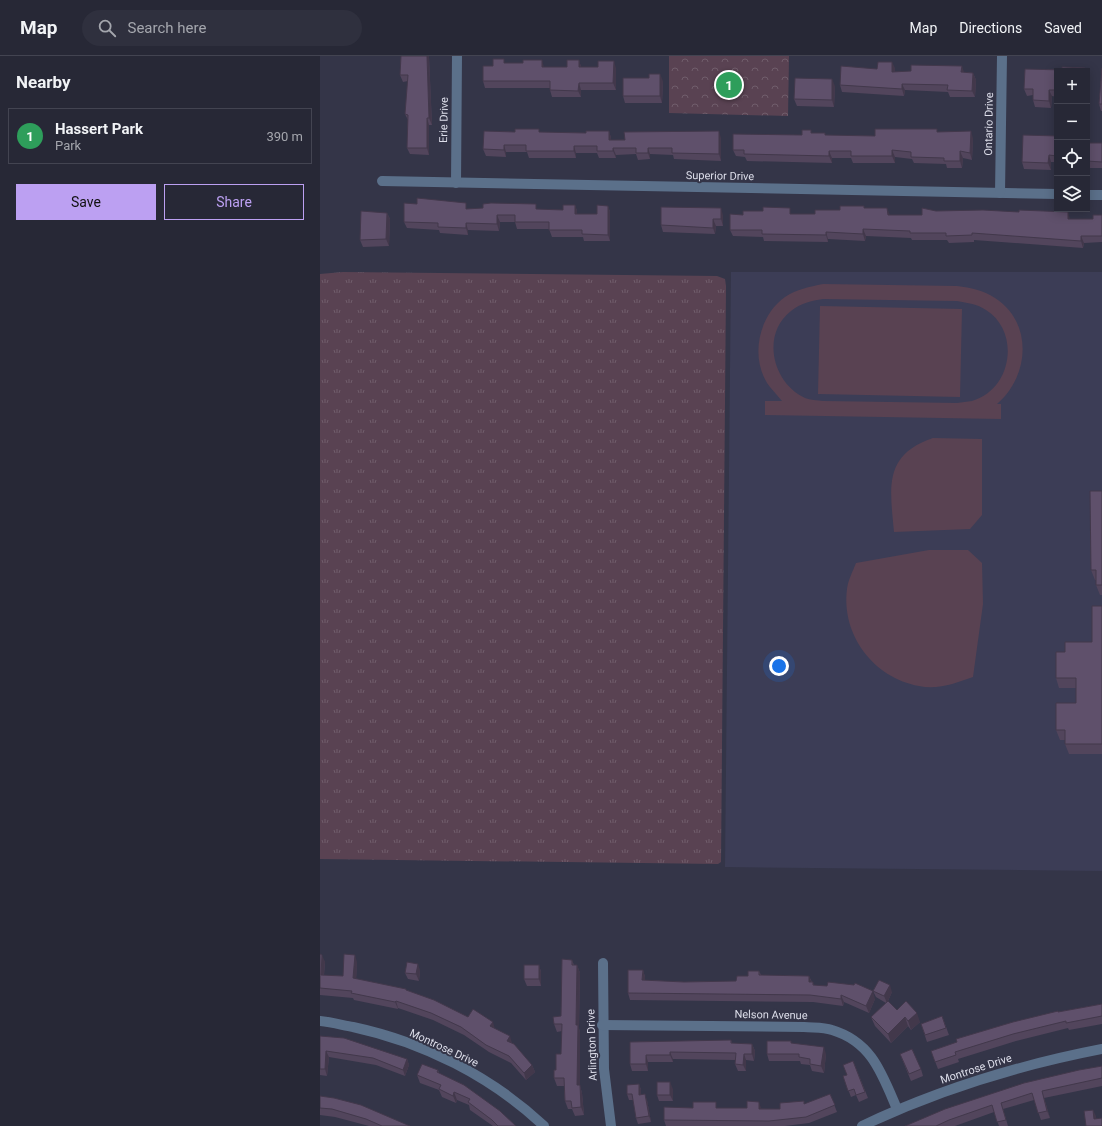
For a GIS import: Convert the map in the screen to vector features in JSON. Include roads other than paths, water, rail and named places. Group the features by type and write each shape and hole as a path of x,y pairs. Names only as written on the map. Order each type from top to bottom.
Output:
{"street":[{"name":"Erie Drive","path":"456,183 457,56"},
{"name":"Ontario Drive","path":"1000,193 1002,56"},
{"name":"Superior Drive","path":"382,182 1054,194"},
{"path":"1090,195 1102,195"},
{"name":"Arlington Drive","path":"603,963 602,1024 604,1069 611,1126"},
{"name":"Montrose Drive","path":"320,1021 373,1031 418,1047 463,1068 499,1089 544,1126"},
{"name":"Nelson Avenue","path":"602,1024 804,1027 830,1029 856,1040 870,1054 883,1077 897,1109"},
{"name":"Montrose Drive","path":"862,1126 897,1109 1019,1068 1102,1049"}],"place":[{"name":"Hassert Park","path":"729,85"}]}
